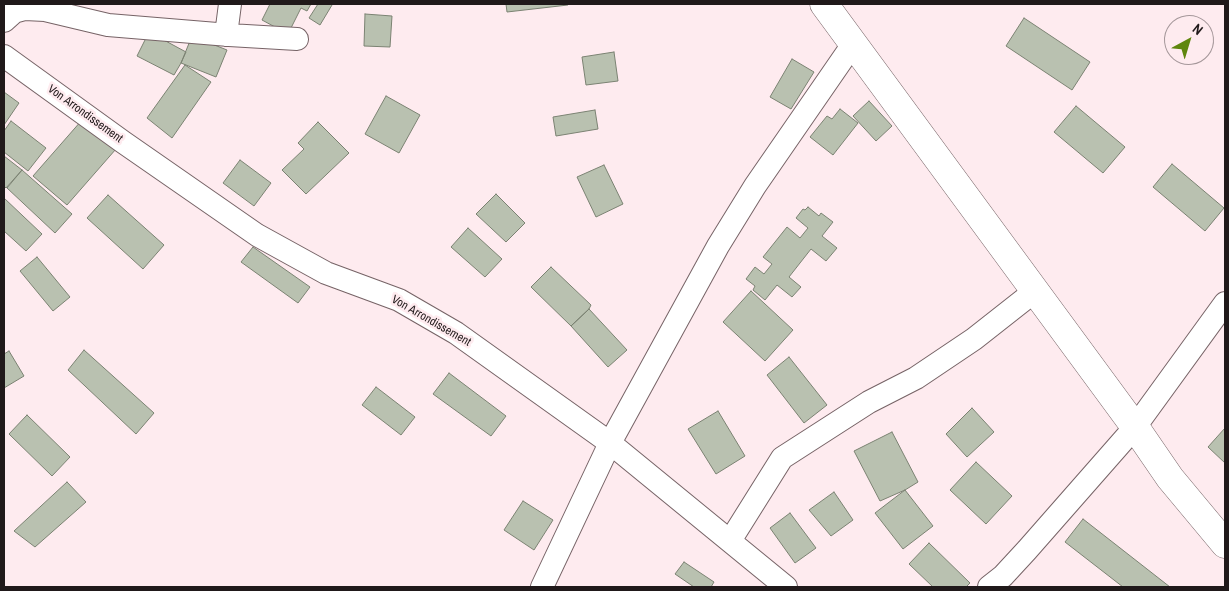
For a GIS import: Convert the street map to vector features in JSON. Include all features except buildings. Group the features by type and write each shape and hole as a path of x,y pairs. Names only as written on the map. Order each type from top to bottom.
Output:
{"street":[{"path":"226,35 230,4"},
{"path":"824,4 1135,427 1170,478 1225,544"},
{"path":"4,21 14,12 25,8 45,10 108,25 297,39"},
{"path":"542,587 610,443 718,246 756,186 853,44"},
{"name":"Von Arrondissement","path":"4,56 257,235 326,273 400,300 456,333 610,443 786,587"},
{"path":"730,541 782,458 869,402 916,378 974,339 1035,291"},
{"path":"989,587 1028,550 1135,427 1225,303"}]}
